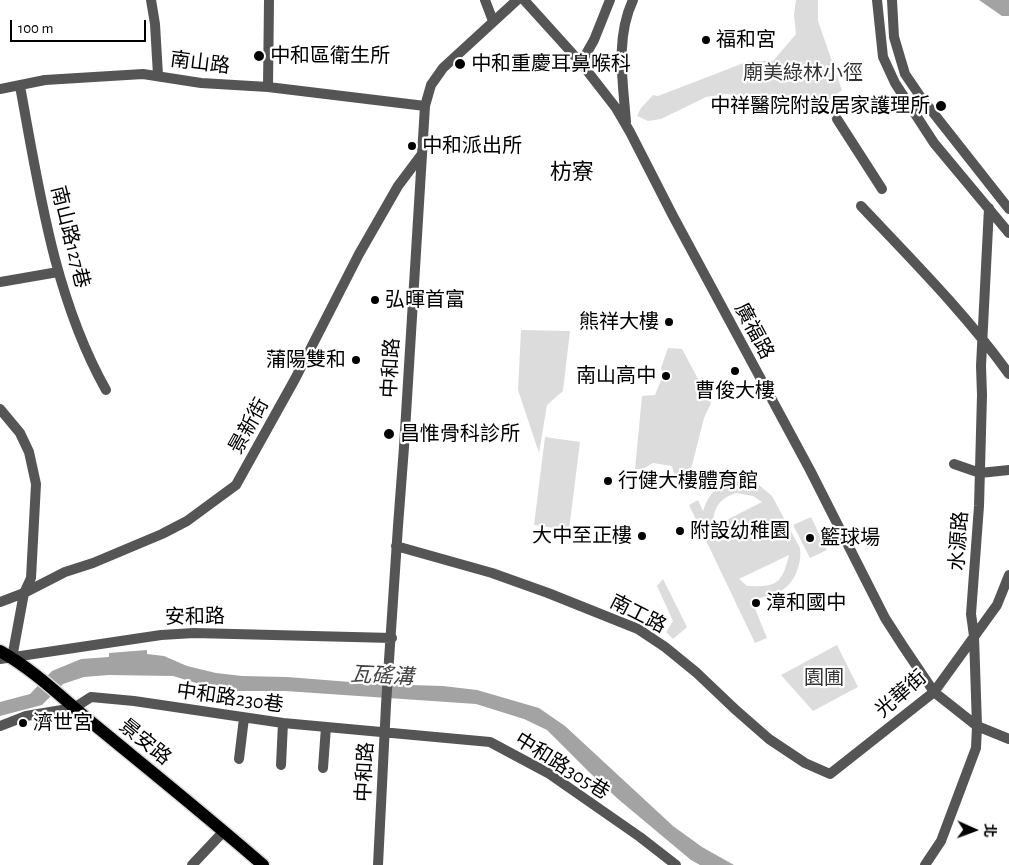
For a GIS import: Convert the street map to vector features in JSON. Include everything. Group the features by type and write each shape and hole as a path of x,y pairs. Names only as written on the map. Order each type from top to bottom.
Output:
{"main road":[{"name":"景安路","path":"0,651 6,658 36,674 74,708 263,865"}],"street":[{"path":"151,0 155,24 158,75"},
{"path":"268,87 269,0"},
{"path":"485,0 493,21"},
{"name":"中和路","path":"378,865 386,706 392,638 396,546 425,106 431,85 443,68 517,0"},
{"name":"廣福路","path":"524,0 581,63 616,108 810,470 885,618 934,692 977,726 1009,739"},
{"path":"581,63 594,40 610,0"},
{"path":"626,126 621,62 624,29 633,0"},
{"path":"877,0 883,56 895,84 934,143 1009,233"},
{"path":"892,0 894,37 905,74 920,96 1009,209"},
{"name":"南山路","path":"0,89 45,80 102,75 143,74 201,83 268,87 425,106"},
{"name":"南山路127巷","path":"20,86 58,272 74,324 90,361 106,390"},
{"path":"837,119 882,190"},
{"name":"景新街","path":"0,602 24,593 65,572 93,563 162,534 187,521 236,485 295,379 359,254 398,186 423,153"},
{"path":"861,206 956,307 984,339 1009,374"},
{"name":"水源路","path":"925,865 941,841 976,748 974,636 971,614 980,473 981,366 984,339 988,208"},
{"path":"0,282 58,272"},
{"path":"0,409 23,439 29,452 36,484 31,578 24,593 6,658"},
{"path":"954,464 980,473 1009,470"},
{"name":"南工路","path":"396,546 492,573 638,629 665,647 697,673 736,711 769,739 805,763 830,774"},
{"name":"光華街","path":"830,774 934,692 997,605 1009,575"},
{"name":"安和路","path":"6,658 77,646 186,633 392,638"},
{"name":"中和路230巷","path":"0,726 26,716 74,708 91,697 283,723 385,733"},
{"path":"238,759 244,718"},
{"path":"281,765 283,723"},
{"path":"323,768 326,727"},
{"name":"中和路305巷","path":"385,733 490,742 548,774 676,865"},
{"path":"192,865 224,831"},
{"path":"374,865 379,839"}],"green space":[{"name":"廟美綠林小徑","path":"796,0 818,0 818,21 842,90 813,113 798,108 786,100 764,95 726,94 706,97 661,119 648,121 637,116 641,108 653,95 658,96 749,61 773,61 796,34 794,15"},
{"path":"521,330 570,331 563,391 547,405 539,453 518,390"},
{"path":"668,348 682,349 711,403 704,418 689,477 675,478 672,466 653,463 643,469 635,469 642,396 655,395 663,375 661,368"},
{"path":"545,437 580,442 569,530 534,525"},
{"path":"742,481 759,485 772,496 800,548 799,565 791,582 780,591 767,597 751,599 767,638 755,643 689,505 698,500 703,511 709,497 716,489 727,484","holes":["736,493 753,496 762,502 713,527 714,515 718,506 725,498","789,555 784,572 777,582 765,586 747,586 739,579"]},
{"name":"籃球場","path":"811,517 827,550 810,558 793,525"},
{"path":"663,579 687,627 673,639 666,632 673,621 657,586"},
{"name":"園圃","path":"837,645 858,687 813,711 781,675"}],"shaded area":[{"path":"979,0 1009,0 1009,16 1002,16"},
{"path":"147,650 147,654 164,656 187,666 216,673 376,684 443,686 477,690 539,708 565,726 673,826 702,847 734,865 700,865 691,860 618,799 547,730 524,719 476,704 285,691 230,691 173,676 109,675 84,677 63,684 42,705 0,716 0,702 30,694 52,671 81,659 109,657 109,653"}],"place":[{"name":"福和宮","path":"706,40"},
{"name":"中和區衛生所","path":"259,56"},
{"name":"中和重慶耳鼻喉科","path":"460,64"},
{"name":"中祥醫院附設居家護理所","path":"941,106"},
{"name":"中和派出所","path":"412,146"},
{"name":"弘暉首富","path":"375,300"},
{"name":"熊祥大樓","path":"669,322"},
{"name":"蒲陽雙和","path":"356,360"},
{"name":"曹俊大樓","path":"735,371"},
{"name":"南山高中","path":"666,376"},
{"name":"昌惟骨科診所","path":"389,434"},
{"name":"行健大樓體育館","path":"608,481"},
{"name":"附設幼稚園","path":"680,531"},
{"name":"大中至正樓","path":"642,536"},
{"name":"籃球場","path":"810,538"},
{"name":"漳和國中","path":"756,603"},
{"name":"濟世宮","path":"23,723"}],"district":[{"name":"枋寮","path":"572,172"}],"water label":[{"name":"瓦磘溝","path":"382,676"}]}
